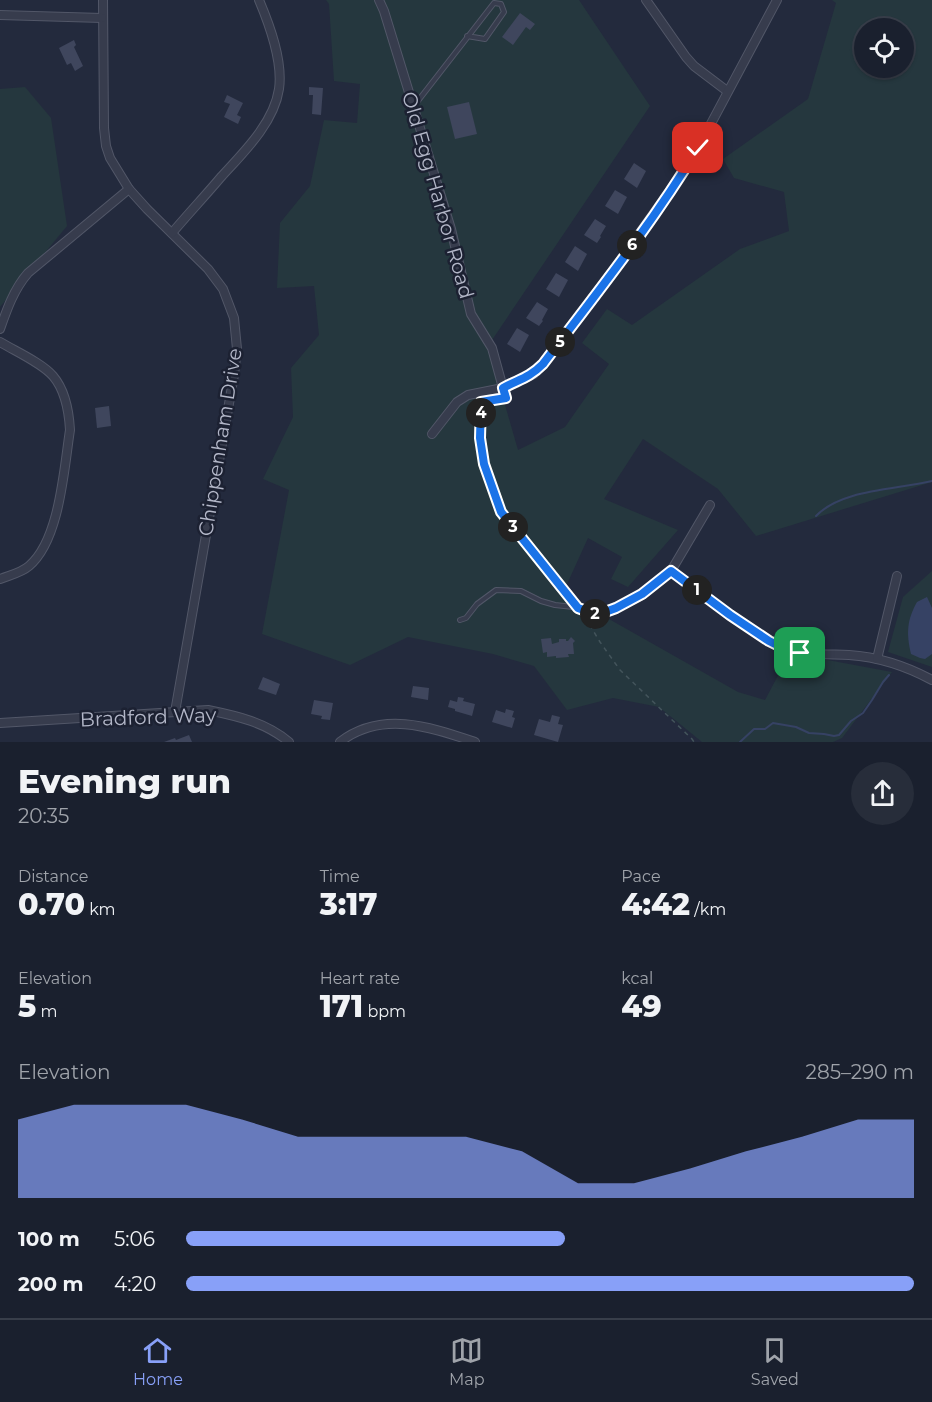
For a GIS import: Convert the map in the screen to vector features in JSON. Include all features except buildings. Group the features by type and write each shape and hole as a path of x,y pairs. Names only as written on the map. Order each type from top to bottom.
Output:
{"street":[{"name":"Chippenham Drive","path":"103,0 104,128 110,158 129,189 208,269 223,289 234,318 237,349 234,375 175,712"},
{"path":"172,233 260,132 275,106 279,92 277,56 259,0"},
{"name":"Old Egg Harbor Road","path":"379,0 451,229 471,314 492,348 503,388"},
{"path":"646,0 694,66 727,91"},
{"path":"432,434 457,402 468,395 503,388 534,374 543,364 681,175 698,148 777,0"},
{"path":"0,15 102,18"},
{"path":"0,329 9,304 20,282 28,273 129,189"},
{"path":"0,342 53,375 64,396 70,430 60,496 46,544 31,565 0,579"},
{"path":"597,615 642,594 671,571 710,504"},
{"path":"671,571 730,615 783,648 810,654 851,655 877,659 904,666 932,680"},
{"path":"877,659 897,576"},
{"name":"Bradford Way","path":"0,723 208,710 240,716 272,730 289,742"},
{"path":"340,742 361,730 394,723 429,727 475,742"}],"lane":[{"path":"413,106 467,36 494,3 501,4 504,12 485,39 467,36"},
{"path":"503,388 506,398"},
{"path":"460,620 466,618 477,604 496,590 521,591 541,601 578,608 597,615"}],"path":[{"path":"506,398 481,402 480,438 484,464 501,512 578,608 620,670 694,742"}],"shaded area":[{"path":"326,0 579,0 650,106 488,346 518,450 565,427 609,364 582,343 607,309 632,325 740,249 789,231 784,192 734,178 723,159 808,99 836,3 832,0 932,0 932,482 756,536 718,489 643,439 604,499 678,530 628,587 611,579 622,557 588,538 563,593 738,692 765,700 790,653 892,672 842,738 833,742 702,742 659,707 613,698 567,710 534,666 493,654 408,637 350,665 262,634 289,490 263,479 293,417 291,368 319,335 314,286 277,288 280,223 310,186 324,120 357,123 360,84 334,81 329,4"},
{"path":"25,87 51,118 67,226 0,307 0,89"},
{"path":"932,571 932,667 888,652 903,597"}],"water":[{"path":"927,597 932,608 932,654 925,659 911,654 908,633 909,621 917,602"}],"waterway":[{"path":"816,516 827,507 855,495 932,481"},
{"path":"740,742 754,729 765,729 773,723 796,727 809,733 839,735 851,721 863,713 889,675"}],"route":[{"path":"698,148 607,279 543,364 534,374 503,388 506,398 481,402 480,438 484,464 501,512 578,608 597,615 616,608 642,594 671,571 769,641 800,653"}]}
